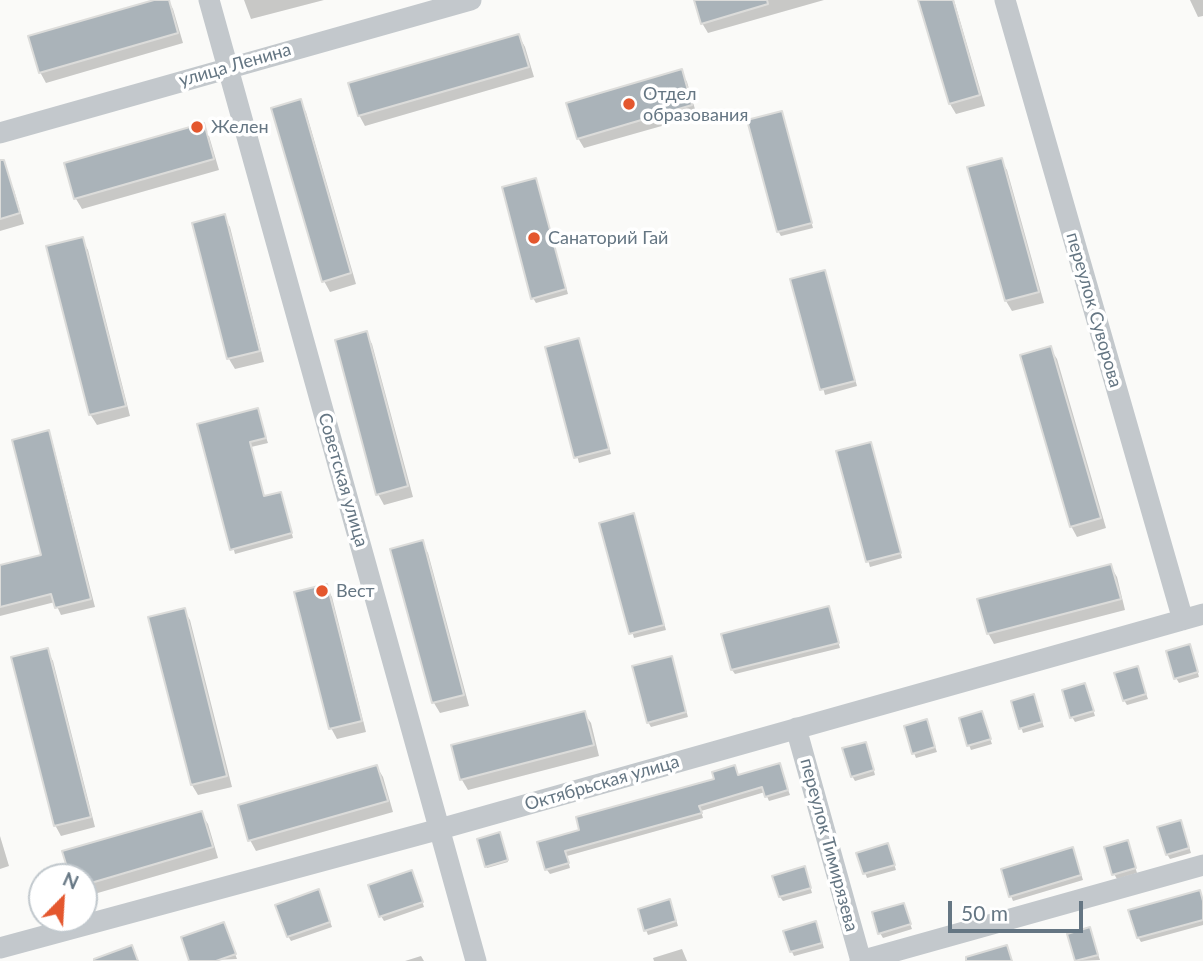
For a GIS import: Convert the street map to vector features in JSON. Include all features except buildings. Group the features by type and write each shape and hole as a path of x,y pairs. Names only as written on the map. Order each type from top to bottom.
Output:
{"street":[{"name":"Советская улица","path":"209,0 476,961"},
{"name":"улица Ленина","path":"0,133 471,0"},
{"name":"переулок Суворова","path":"1005,0 1193,617"},
{"name":"Октябрьская улица","path":"0,948 1193,617"},
{"name":"переулок Тимирязева","path":"796,729 861,961"},
{"path":"861,961 1203,865"}],"place":[{"name":"Отдел образования","path":"629,104"},
{"name":"Желен","path":"197,127"},
{"name":"Санаторий Гай","path":"534,238"},
{"name":"Вест","path":"322,591"}]}
